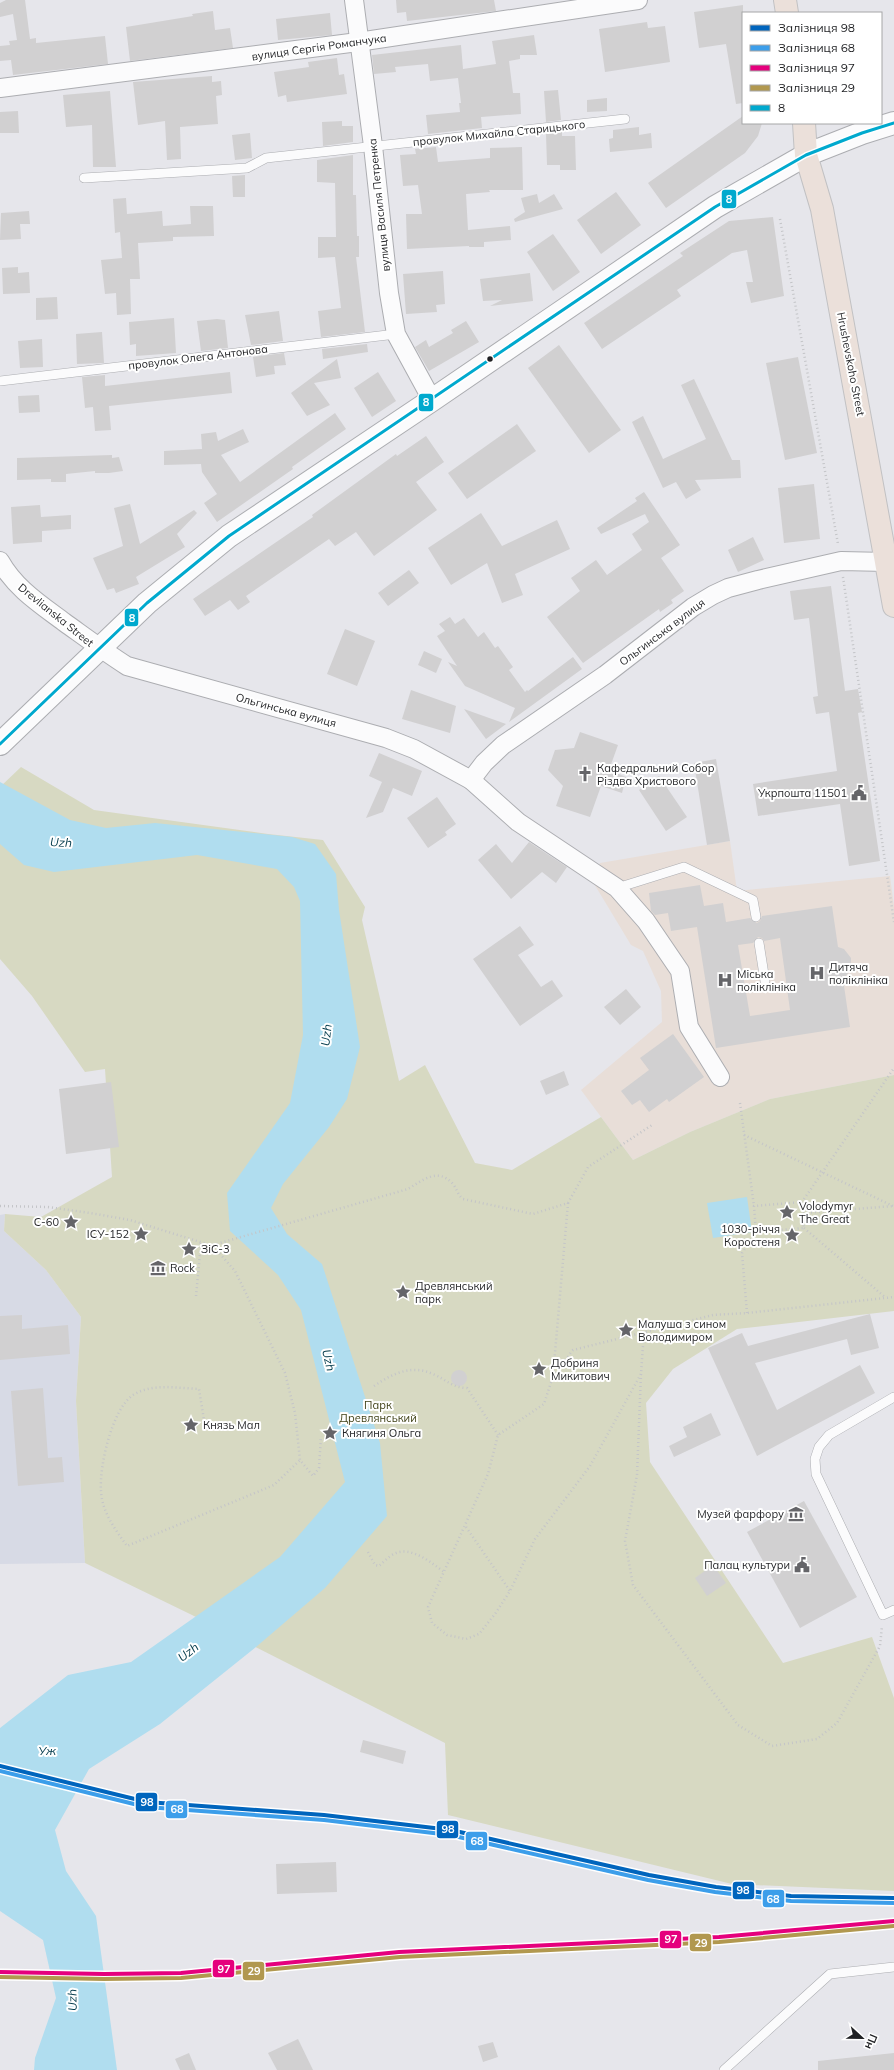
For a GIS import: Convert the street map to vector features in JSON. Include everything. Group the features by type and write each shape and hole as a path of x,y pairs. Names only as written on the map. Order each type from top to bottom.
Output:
{"highway":[{"path":"785,0 787,12"},
{"name":"Hrushevskoho Street","path":"804,124 806,155 822,209 891,562 894,606"}],"street":[{"name":"вулиця Василя Петренка","path":"354,0 358,42 373,146 389,293 396,334 432,400"},
{"name":"вулиця Сергія Романчука","path":"0,88 358,42 638,0"},
{"path":"0,744 98,648 147,603 229,536 715,207 806,155 862,133 894,123"},
{"name":"Drevlianska Street","path":"0,561 8,575 30,596 98,648"},
{"name":"Ольгинська вулиця","path":"471,780 484,763 503,745 605,675 694,607 713,595 728,588 758,580 841,561 891,562"},
{"name":"Ольгинська вулиця","path":"98,648 127,666 386,738 414,749 471,780 518,822 617,888 646,921 680,971 689,1026 720,1077"}],"lane":[{"name":"провулок Михайла Старицького","path":"84,178 247,168 266,158 625,119"},
{"name":"провулок Олега Антонова","path":"0,381 396,334"},
{"path":"617,888 684,867 753,900 756,917"},
{"path":"760,942 765,981"},
{"path":"894,1397 829,1435 820,1447 815,1459 816,1474 883,1615 894,1610"},
{"path":"724,2070 830,1974 894,1967"}],"path":[{"path":"804,1228 802,1202 894,1068"},
{"path":"740,1103 754,1206 756,1232 742,1253 747,1313"},
{"path":"641,1374 590,1466 536,1539 510,1591 496,1614 479,1634 466,1639 447,1635 432,1623 428,1607 466,1527 488,1474 498,1435 544,1404 553,1376 568,1202 588,1167 652,1125"},
{"path":"744,1135 824,1171 894,1206"},
{"path":"0,1206 48,1207 130,1220 213,1246 408,1189 437,1174 444,1177 454,1185 458,1195 463,1199 512,1210 533,1214 568,1202"},
{"path":"754,1206 802,1202"},
{"path":"803,1213 894,1206"},
{"path":"756,1232 804,1228 886,1298"},
{"path":"196,1296 201,1243"},
{"path":"213,1246 236,1271 285,1373 295,1413 300,1460 314,1476 319,1468 321,1436"},
{"path":"553,1376 573,1350 644,1331 713,1315 747,1313 894,1297"},
{"path":"644,1331 637,1475 625,1541 633,1585 738,1725 772,1746 817,1739 837,1723 880,1646 883,1615"},
{"path":"374,1386 394,1374 415,1369 432,1373 454,1386 467,1388 498,1435"},
{"path":"205,1426 199,1390 152,1387 132,1396 116,1417 106,1446 101,1491 108,1519 127,1546 274,1485 300,1460"},
{"path":"466,1527 510,1591"},
{"path":"368,1552 375,1565 379,1566 395,1553 407,1552 427,1559 444,1572"}],"shaded area":[{"path":"730,841 737,891 890,876 894,907 894,1075 770,1099 690,1132 633,1160 581,1090 662,1022 661,991 643,951 631,945 593,882 600,863"},
{"path":"5,1214 4,1231 46,1270 81,1317 76,1401 85,1563 0,1564 0,1215"}],"green space":[{"name":"Парк Древлянський","path":"21,767 94,810 323,840 365,907 362,920 399,1081 425,1065 475,1163 512,1170 601,1117 633,1160 690,1132 770,1099 894,1075 894,1311 737,1329 673,1369 646,1403 650,1462 783,1663 872,1637 894,1698 894,1891 732,1884 448,1815 445,1743 192,1615 85,1563 76,1401 81,1317 46,1270 4,1231 5,1214 41,1217 112,1177 105,1069 85,1072 32,996 0,959 0,787"}],"water":[{"name":"Уж","path":"0,782 70,820 106,828 155,823 292,837 315,844 336,874 339,910 360,1047 347,1099 329,1127 283,1184 271,1208 287,1234 322,1264 380,1443 387,1516 325,1588 256,1647 160,1724 89,1769 55,1830 66,1871 96,1916 117,2070 34,2070 35,2058 56,1998 43,1940 0,1911 0,1728 68,1675 131,1662 280,1557 345,1482 301,1310 278,1275 230,1231 227,1193 290,1103 303,1035 300,901 294,887 277,869 197,855 54,872 24,865 0,844"},
{"path":"747,1197 752,1232 713,1238 707,1203"}],"building":[{"path":"6,0 25,0 30,39 36,38 36,43 105,36 108,64 13,75 11,60 0,61 0,46 10,45 9,41 17,40 13,14 0,17 0,3"},
{"path":"396,0 494,0 496,11 407,21 406,12 397,13"},
{"path":"743,5 742,103 736,104 726,44 699,48 694,12"},
{"path":"213,11 215,30 230,28 233,48 130,61 126,27 193,16 192,14"},
{"path":"330,13 332,35 278,40 276,19"},
{"path":"647,22 648,28 665,26 670,62 605,72 599,29"},
{"path":"534,35 537,55 520,55 520,59 509,61 513,93 520,93 521,114 481,117 482,128 428,134 426,115 460,112 459,103 461,103 458,78 430,81 428,64 395,67 396,72 374,74 372,55 461,45 463,69 496,64 492,41"},
{"path":"337,58 339,75 344,74 347,94 287,102 286,95 278,97 274,72 309,67 308,62"},
{"path":"212,76 212,82 221,81 222,95 216,96 218,124 180,127 181,159 167,160 165,121 138,125 133,82"},
{"path":"558,90 561,120 546,122 544,91"},
{"path":"110,91 116,167 93,167 92,125 66,127 63,95"},
{"path":"607,98 607,111 587,112 587,100"},
{"path":"18,111 19,133 0,133 0,112"},
{"path":"742,117 742,124 762,124 758,136 745,153 666,208 648,183"},
{"path":"342,121 342,126 353,126 353,142 323,146 322,122"},
{"path":"639,127 639,135 651,133 652,148 610,152 609,139 613,138 613,130"},
{"path":"562,132 562,136 575,136 576,170 560,170 560,165 547,165 546,134"},
{"path":"250,133 252,158 235,160 232,135"},
{"path":"436,147 438,162 490,158 490,148 522,147 523,190 489,190 490,192 466,194 468,230 510,226 511,240 484,242 484,247 469,246 407,249 406,214 422,214 418,185 403,186 400,155 416,154 415,149"},
{"path":"353,155 353,195 356,195 357,236 359,236 359,257 356,257 365,332 321,337 318,311 341,308 335,257 318,258 318,237 336,237 335,183 317,182 317,160"},
{"path":"245,175 245,197 233,197 232,176"},
{"path":"616,192 641,225 601,254 577,220"},
{"path":"537,194 539,203 554,194 563,209 515,222 514,219 525,212 521,198"},
{"path":"126,198 127,214 162,211 163,226 191,224 190,206 213,206 214,236 173,237 173,241 138,243 140,279 130,279 131,314 117,315 116,293 105,294 101,260 122,258 120,232 115,233 113,199"},
{"path":"29,211 30,224 20,224 21,239 0,240 1,213"},
{"path":"773,217 784,296 751,303 746,282 753,282 747,250 732,253 677,290 681,296 602,349 584,323 683,256 680,253 729,221"},
{"path":"553,234 580,272 553,291 527,252"},
{"path":"18,267 18,273 29,272 30,293 3,294 2,268"},
{"path":"443,271 445,304 436,305 437,312 406,314 403,274"},
{"path":"530,273 533,301 490,306 502,300 483,301 480,279"},
{"path":"57,297 58,319 36,320 36,298"},
{"path":"279,311 283,341 251,345 245,315"},
{"path":"174,318 176,353 136,356 136,344 130,345 129,322"},
{"path":"217,319 225,320 228,348 201,351 197,321"},
{"path":"466,321 479,342 429,371 415,347 426,340 429,347 453,333 451,330"},
{"path":"102,332 104,363 77,364 76,334"},
{"path":"42,339 43,367 20,368 18,341"},
{"path":"367,344 368,352 323,359 322,349"},
{"path":"559,345 621,430 589,453 528,368"},
{"path":"284,353 286,365 274,366 275,374 256,377 253,357"},
{"path":"798,357 817,453 785,460 766,363"},
{"path":"337,359 341,378 314,383 330,405 307,416 291,393"},
{"path":"230,372 232,393 109,406 111,430 95,431 93,407 85,408 82,377 105,375 105,386"},
{"path":"378,372 396,401 372,417 354,388"},
{"path":"694,379 732,460 740,460 741,478 695,480 701,490 686,499 676,482 663,488 632,422 643,416 663,459 706,439 681,385"},
{"path":"39,395 40,412 19,413 18,396"},
{"path":"335,413 346,429 292,467 293,469 217,522 204,503 217,494 202,472 201,464 164,465 164,451 202,449 201,434 216,432 218,441 243,429 249,442 221,455 240,482"},
{"path":"517,424 536,451 467,499 448,473"},
{"path":"426,436 444,462 416,482 437,510 374,556 356,532 335,546 329,539 246,596 250,602 238,610 230,600 205,616 193,599 313,517 312,515 396,454 397,456"},
{"path":"112,455 112,458 119,457 123,471 95,473 95,471 66,474 66,482 51,482 51,479 17,480 17,458"},
{"path":"814,484 820,539 784,543 778,488"},
{"path":"644,492 680,545 661,558 684,591 671,600 673,603 660,612 659,609 583,663 547,617 580,591 571,578 596,560 607,575 642,550 632,534 649,522 645,514 601,534 597,528 637,501 635,498"},
{"path":"130,504 140,544 194,510 197,513 177,534 185,547 136,577 139,584 116,593 114,588 107,590 93,558 123,546 114,508"},
{"path":"40,505 41,517 71,515 71,529 42,531 42,542 13,544 11,507"},
{"path":"481,513 502,546 557,520 570,549 515,574 523,595 502,603 487,563 451,585 428,548"},
{"path":"753,537 764,560 738,572 728,550"},
{"path":"409,570 419,583 388,606 378,593"},
{"path":"831,586 845,691 858,689 862,712 858,713 880,861 849,866 840,804 758,816 753,784 837,771 829,712 816,714 813,697 818,696 809,618 794,620 790,591"},
{"path":"450,617 455,624 464,618 478,637 484,632 495,648 498,646 513,667 509,670 525,692 573,657 582,669 509,722 515,708 465,686 448,662 457,666 437,636 445,631 439,624"},
{"path":"345,629 375,641 357,686 327,674"},
{"path":"424,651 442,659 436,673 418,665"},
{"path":"411,690 456,706 450,733 402,719"},
{"path":"464,709 506,724 486,739"},
{"name":"Кафедральний Собор Різдва Христового","path":"580,732 618,745 609,770 626,777 622,793 601,786 590,817 556,806 563,786 548,770 555,750 574,748"},
{"path":"379,753 422,771 412,796 393,788 383,812 366,818 382,782 369,776"},
{"path":"716,759 730,841 707,845 694,763"},
{"path":"659,776 687,817 666,831 639,790"},
{"path":"437,797 456,824 445,832 447,835 428,848 407,818"},
{"path":"529,842 567,867 556,883 542,872 511,899 478,860 496,844 512,863"},
{"path":"700,885 704,906 723,903 726,922 750,918 757,923 760,921 762,916 832,906 838,947 844,949 851,958 851,970 843,979 850,1027 716,1048 697,927 671,931 668,913 655,915 651,911 649,893","holes":["758,937 762,938 764,941 780,938 790,1010 750,1016 738,945 753,943"]},
{"path":"520,926 534,945 518,955 541,987 552,980 563,996 520,1026 473,959"},
{"path":"626,989 641,1007 620,1025 604,1007"},
{"path":"673,1034 704,1077 669,1102 667,1099 649,1112 640,1100 632,1105 621,1091 649,1070 640,1058"},
{"path":"564,1071 569,1085 546,1095 540,1081"},
{"path":"111,1082 119,1147 66,1154 59,1089"},
{"path":"870,1314 879,1348 851,1355 847,1339 755,1363 777,1410 860,1365 875,1393 757,1456 708,1348 742,1333 748,1346"},
{"path":"22,1315 22,1329 68,1325 70,1354 0,1360 0,1316"},
{"path":"459,1370 466,1375 467,1378 462,1385 459,1386 452,1381 451,1378 456,1371"},
{"path":"43,1388 48,1458 62,1457 64,1482 18,1486 11,1391"},
{"path":"711,1413 721,1435 674,1457 669,1446 687,1437 683,1427"},
{"name":"Палац культури","path":"804,1501 857,1597 800,1628 747,1532"},
{"path":"713,1565 726,1583 707,1596 695,1578"},
{"path":"363,1740 406,1751 403,1764 360,1752"},
{"path":"336,1862 337,1892 277,1894 276,1864"},
{"path":"298,2039 313,2070 277,2070 268,2053"},
{"path":"493,2042 498,2057 483,2062 478,2046"},
{"path":"189,2053 196,2070 180,2070 175,2059"},
{"path":"894,2053 894,2070 818,2070 818,2061"}],"rail line":[{"name":"98","path":"0,1766 147,1802 324,1815 451,1830 649,1875 716,1887 791,1896 894,1898"},
{"name":"68","path":"0,1771 146,1807 324,1820 450,1835 648,1880 715,1892 791,1901 894,1903"},
{"name":"97","path":"0,1972 104,1974 181,1973 399,1952 719,1937 894,1921"},
{"name":"29","path":"0,1977 104,1979 181,1978 400,1957 719,1942 894,1926"}],"transit line":[{"name":"8","path":"0,744 147,603 229,536 715,207 806,155 862,133 894,123"}],"place":[{"name":"Кафедральний Собор Різдва Христового","path":"585,774"},
{"name":"Укрпошта 11501","path":"859,793"},
{"name":"Дитяча поліклініка","path":"817,973"},
{"name":"Міська поліклініка","path":"725,980"},
{"name":"Volodymyr The Great","path":"787,1212"},
{"name":"С-60","path":"71,1222"},
{"name":"ІСУ-152","path":"141,1234"},
{"name":"1030-річчя Коростеня","path":"792,1235"},
{"name":"ЗіС-3","path":"189,1249"},
{"name":"Rock","path":"158,1268"},
{"name":"Древлянський парк","path":"403,1292"},
{"name":"Малуша з сином Володимиром","path":"626,1330"},
{"name":"Добриня Микитович","path":"539,1369"},
{"name":"Князь Мал","path":"191,1425"},
{"name":"Княгиня Ольга","path":"330,1433"},
{"name":"Музей фарфору","path":"796,1514"},
{"name":"Палац культури","path":"802,1565"}],"water label":[{"name":"Uzh","path":"61,842"},
{"name":"Uzh","path":"326,1035"},
{"name":"Uzh","path":"329,1360"},
{"name":"Uzh","path":"188,1652"},
{"name":"Uzh","path":"72,2000"}]}
